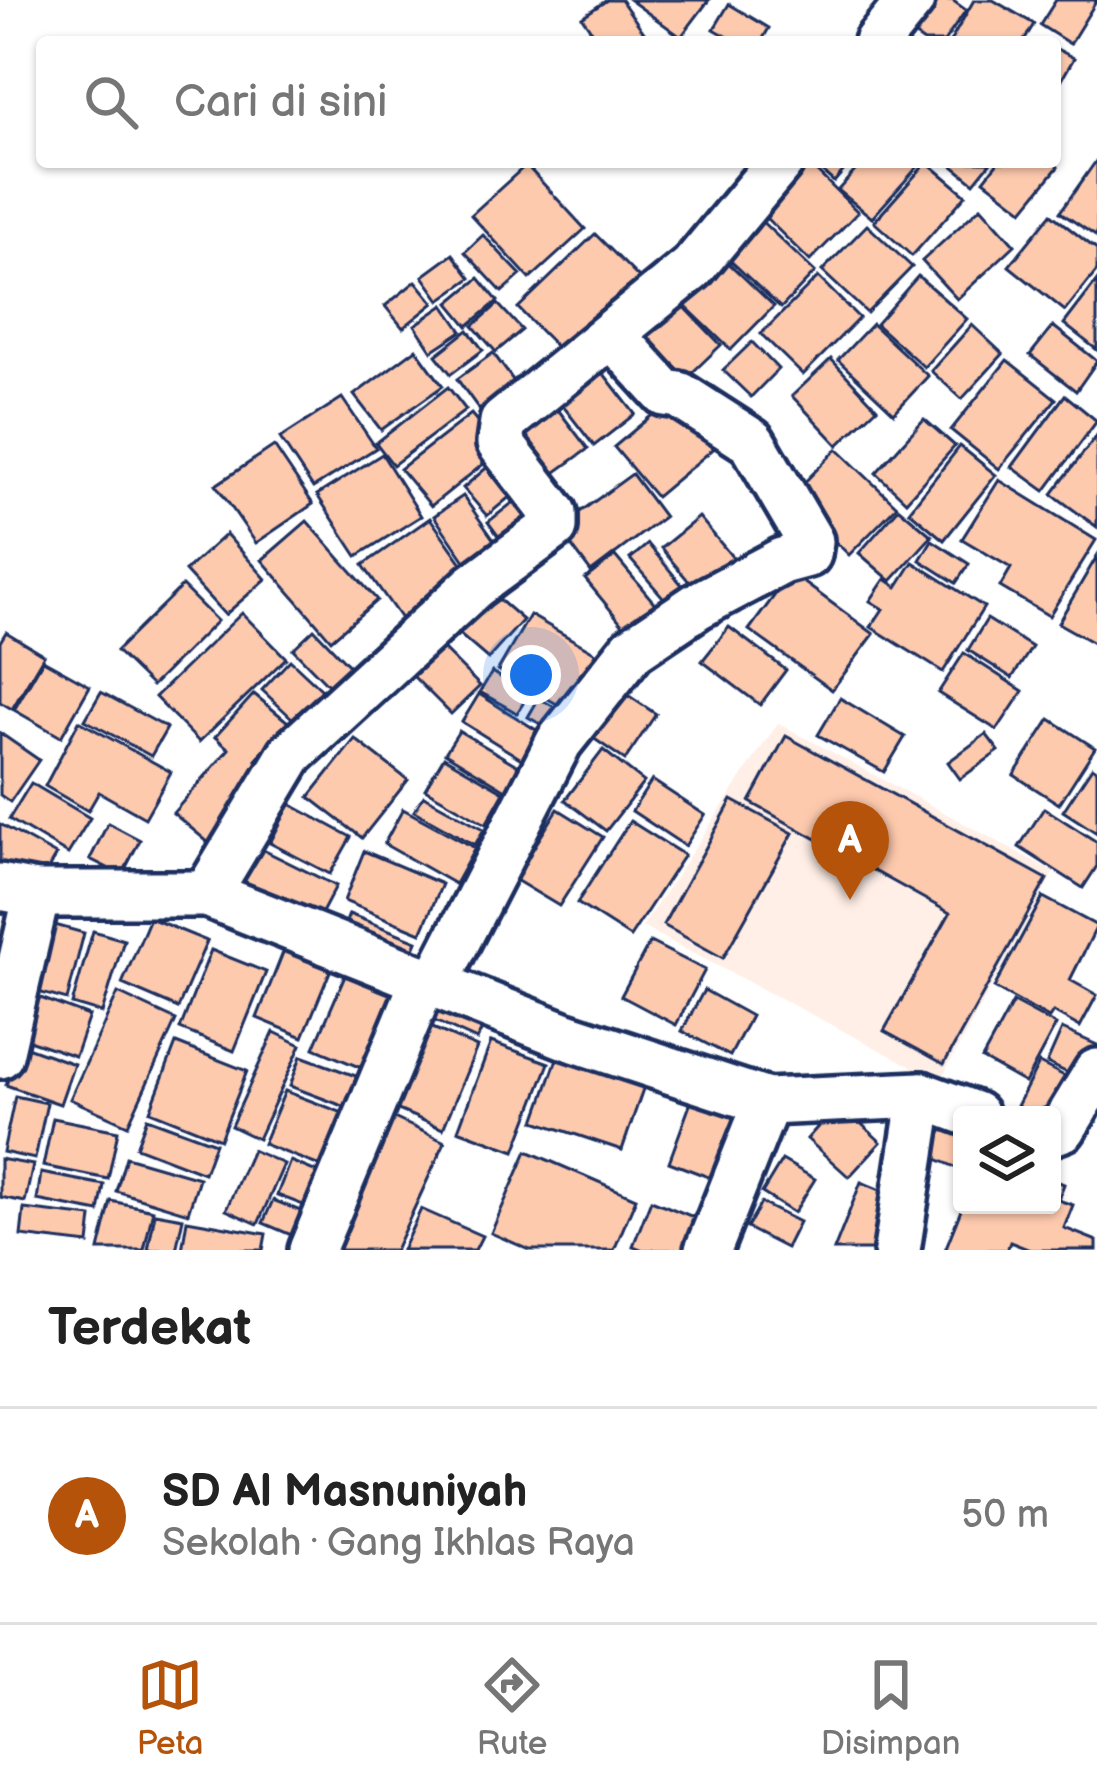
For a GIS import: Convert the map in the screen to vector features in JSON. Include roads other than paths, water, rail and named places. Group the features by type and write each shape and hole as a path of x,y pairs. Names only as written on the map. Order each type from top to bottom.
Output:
{"street":[{"path":"882,36 911,0"},
{"path":"206,894 291,754 474,586 554,527 554,513 500,443 499,429 692,268 775,168"},
{"path":"313,1250 430,982 559,742 633,649 697,606 810,549 810,541 752,442 679,394 665,393 613,335"},
{"path":"0,1055 19,891 206,894 566,1036 767,1102 921,1094 953,1106"},
{"path":"1061,1129 1097,1072"},
{"path":"897,1250 921,1094"},
{"path":"708,1250 767,1102"}],"place":[{"name":"SD Al Masnuniyah","path":"850,900"}]}
